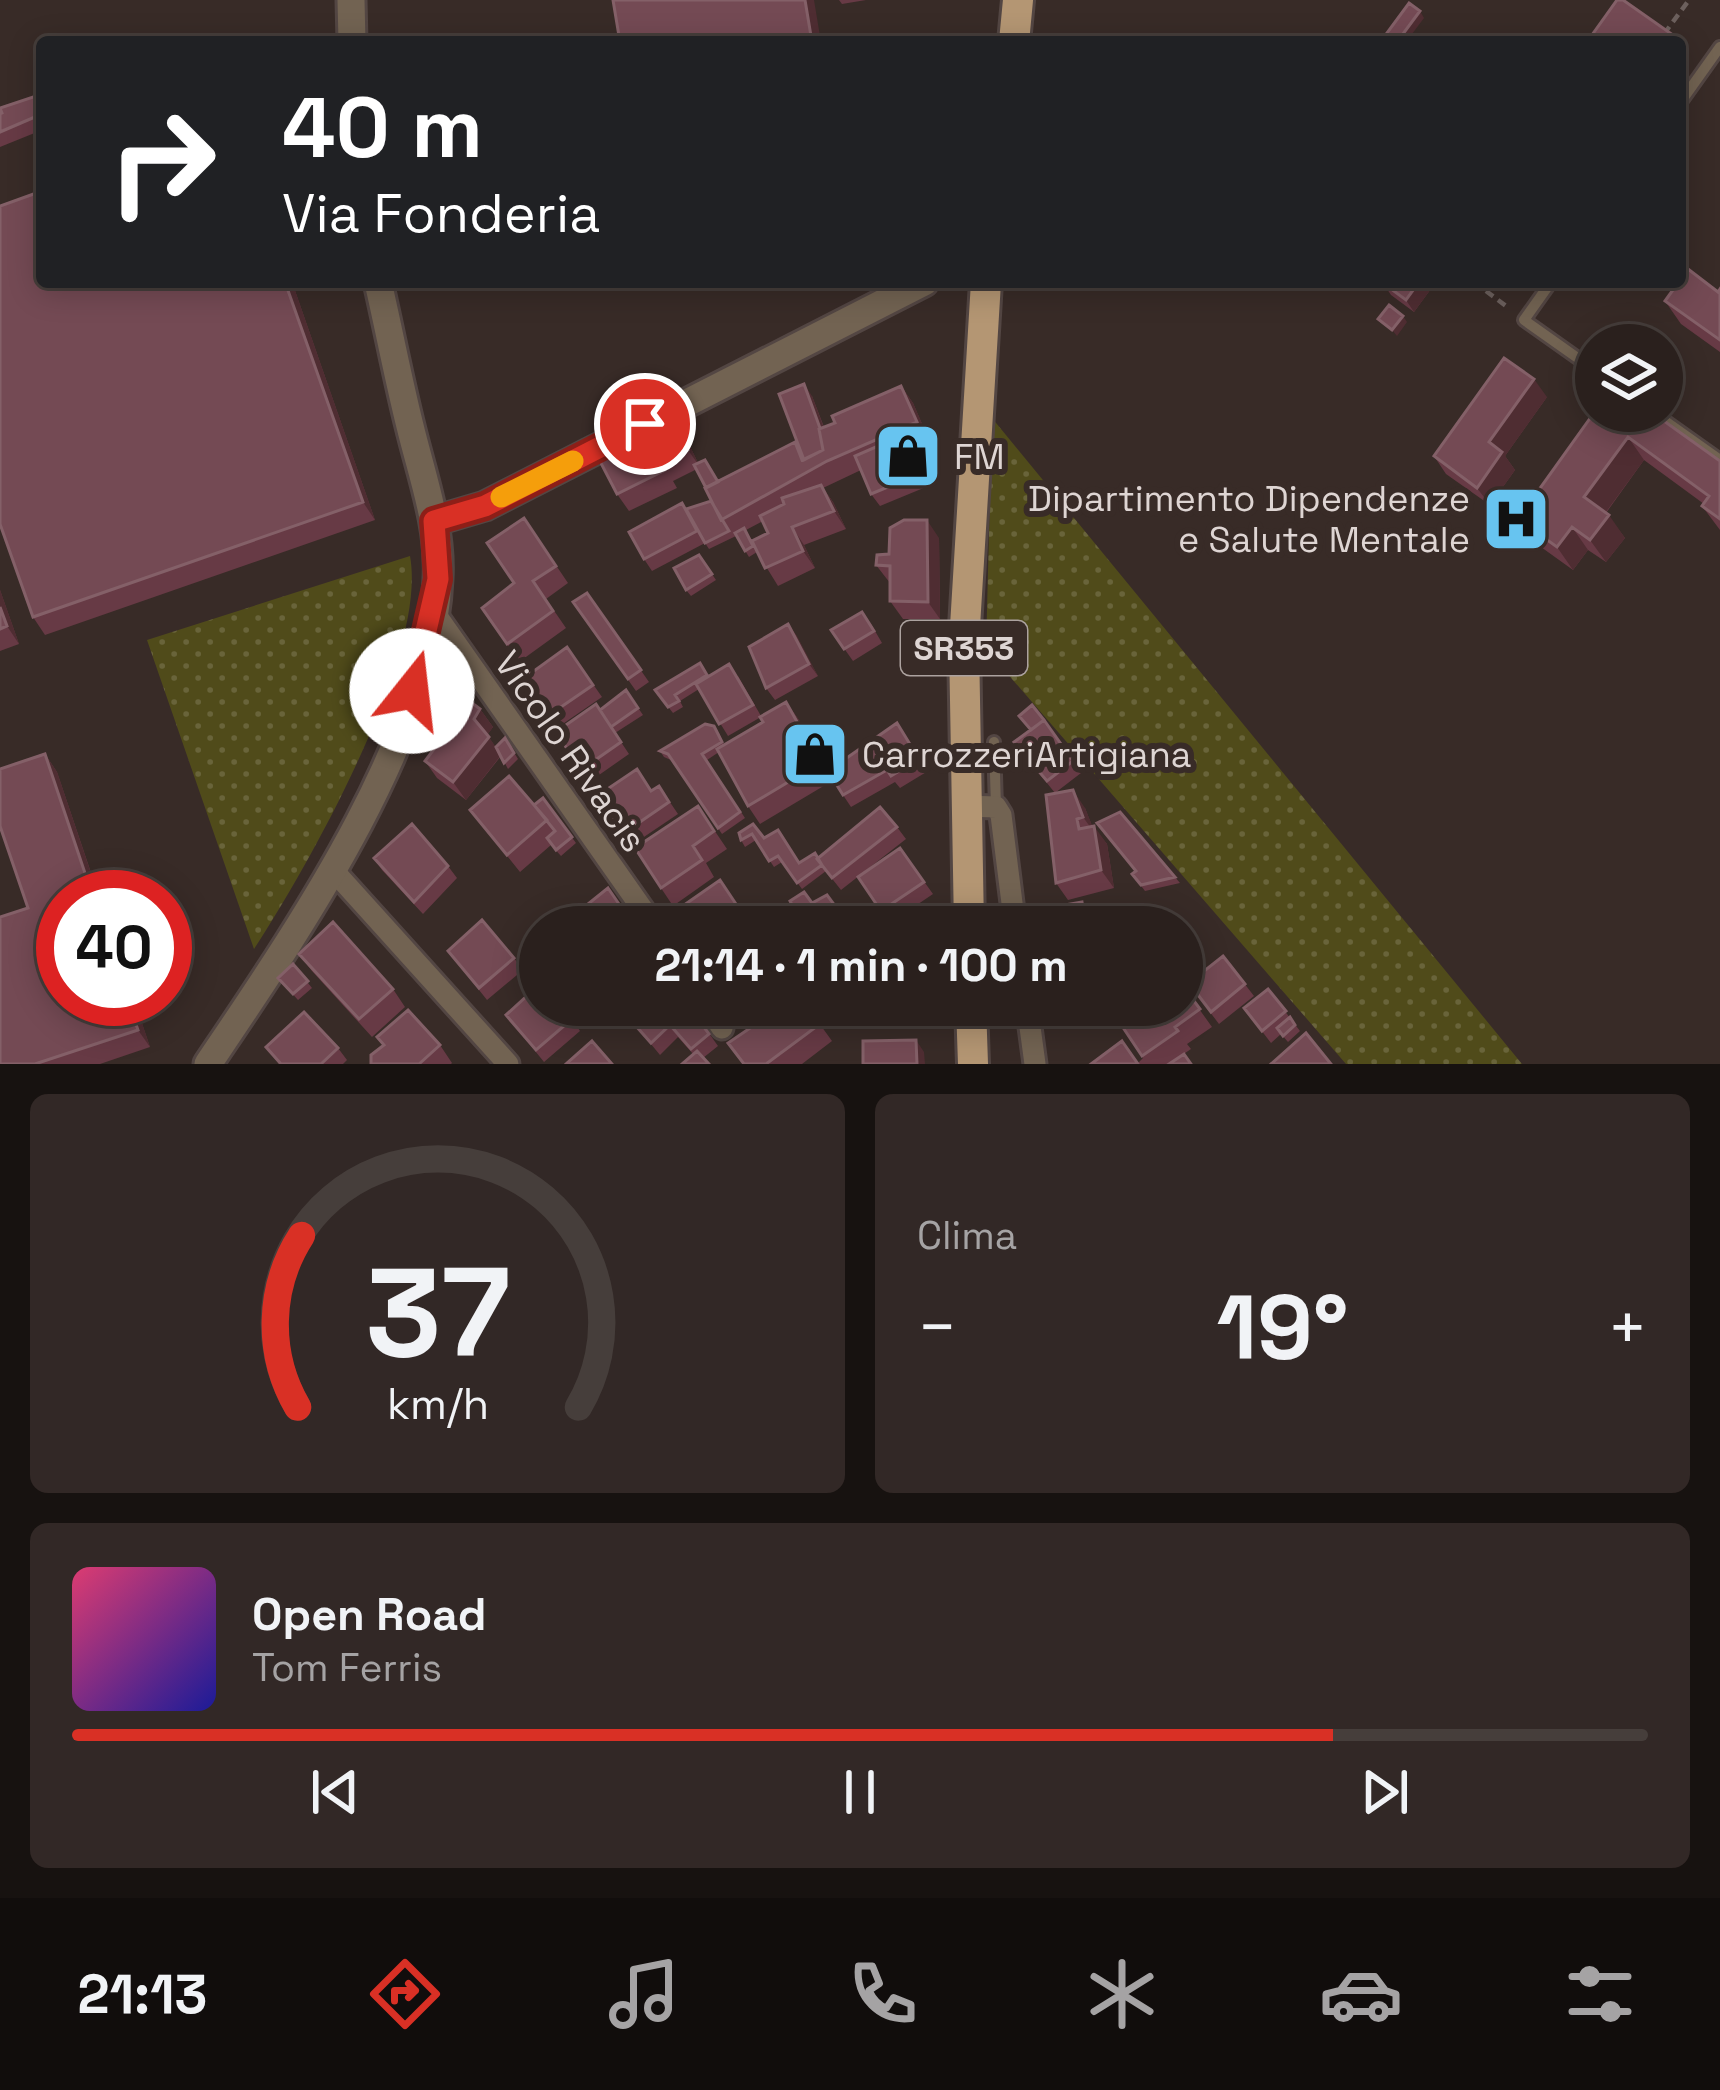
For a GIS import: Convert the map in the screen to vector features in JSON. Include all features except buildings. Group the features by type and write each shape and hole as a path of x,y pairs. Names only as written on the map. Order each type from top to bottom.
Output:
{"main road":[{"path":"1015,36 1018,0"},
{"name":"SR353","path":"968,906 981,807 964,644 986,288"},
{"path":"972,1026 973,1064"}],"street":[{"path":"351,0 352,36"},
{"path":"208,1064 332,869 404,717 434,612 438,579 434,521 379,288"},
{"path":"434,521 485,506 912,288"},
{"name":"Vicolo Rivacis","path":"434,612 640,906"},
{"path":"981,807 1004,825 1012,906"},
{"path":"332,869 508,1064"},
{"path":"968,891 1009,888"},
{"path":"1030,1026 1035,1064"}],"lane":[{"path":"1686,95 1720,47"},
{"path":"1547,288 1524,320 1575,356"},
{"path":"1681,432 1720,460"},
{"path":"981,807 994,742"}],"path":[{"path":"1663,36 1689,0"},
{"path":"1482,288 1524,320"}],"shaded area":[{"path":"992,418 1522,1064 1346,1064 986,649"},
{"path":"410,556 411,598 383,701 332,814 254,949 147,640"}],"slow traffic":[{"path":"501,497 573,461"}],"place":[{"name":"FM","path":"908,456"},
{"name":"Dipartimento Dipendenze e Salute Mentale","path":"1516,519"},
{"name":"CarrozzeriArtigiana","path":"815,754"}],"route":[{"path":"412,691 434,612 438,579 434,521 485,506 645,424"}]}
